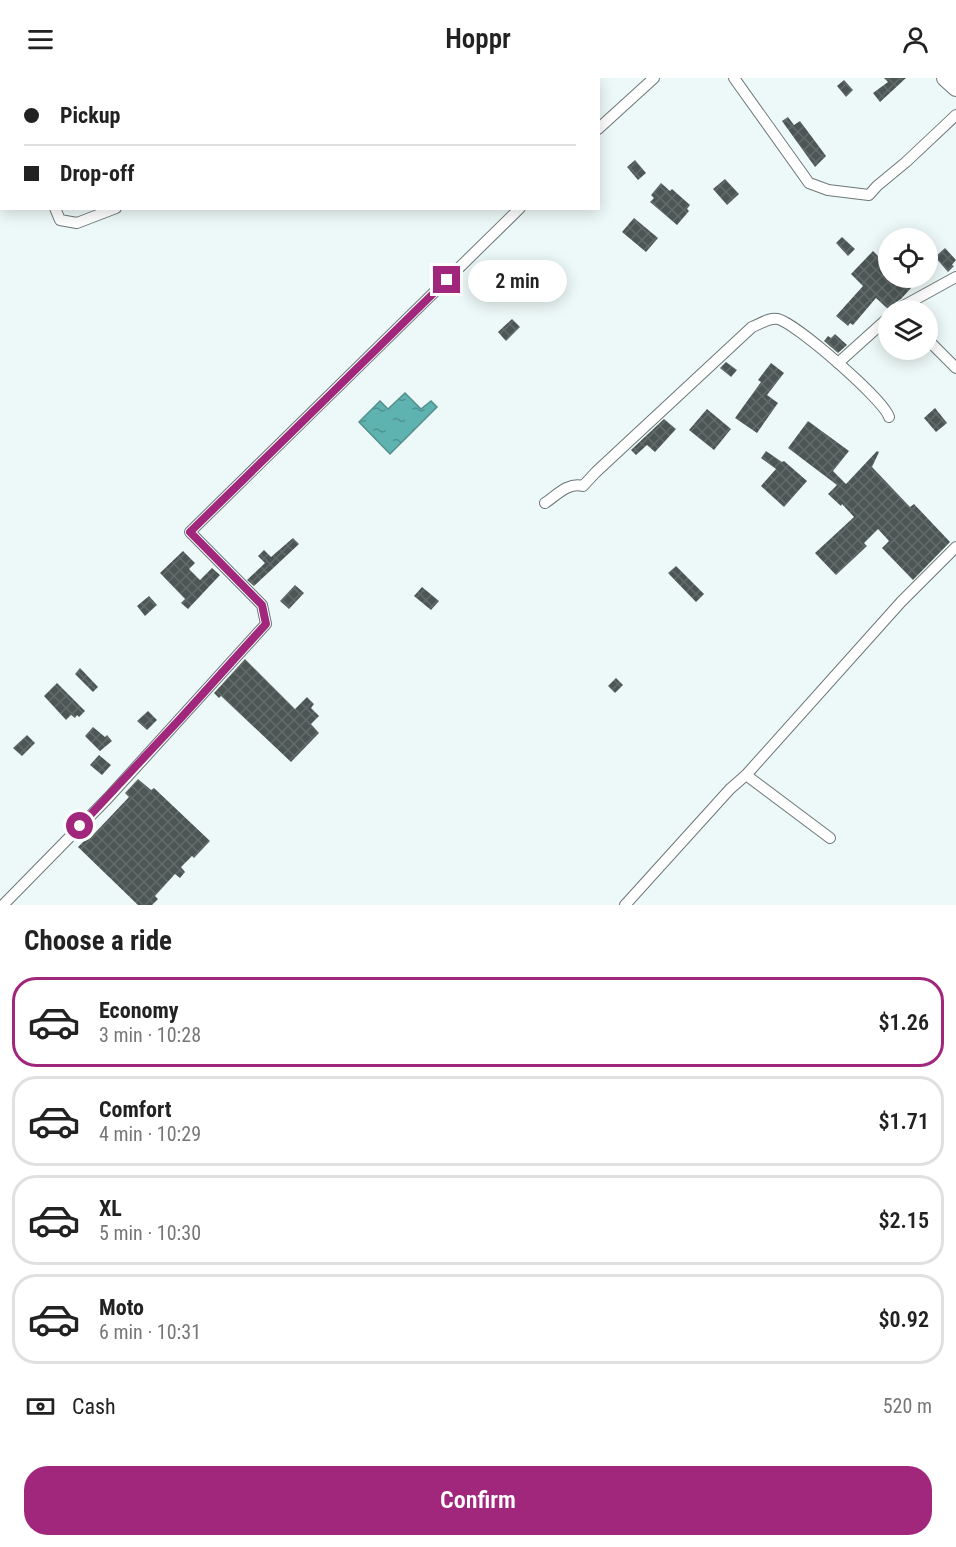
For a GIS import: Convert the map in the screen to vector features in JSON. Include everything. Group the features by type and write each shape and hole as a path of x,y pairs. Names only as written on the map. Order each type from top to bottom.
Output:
{"main road":[{"path":"945,78 956,88"}],"street":[{"path":"600,127 654,78"},
{"path":"734,78 809,183 828,190 869,195 956,115"},
{"path":"56,210 60,220 77,223 111,210"},
{"path":"3,905 108,798 266,624 262,605 190,532 518,210"},
{"path":"915,300 956,277"},
{"path":"545,503 568,487 576,484 584,486 596,472 753,327 772,318 789,324 838,363 883,405 889,417"},
{"path":"838,363 878,327"},
{"path":"938,350 956,368"},
{"path":"625,905 730,789 746,775 901,602 956,547"},
{"path":"746,775 830,838"}],"water":[{"path":"405,393 421,409 431,401 437,407 390,454 359,422 380,401 388,409"}],"building":[{"path":"884,78 906,78 880,102 873,93 888,82"},
{"path":"844,80 853,90 846,97 837,86"},
{"path":"788,117 794,125 800,121 826,156 815,167 782,121"},
{"path":"635,160 646,173 638,180 627,167"},
{"path":"725,179 739,194 727,205 713,189"},
{"path":"661,183 670,191 672,189 690,205 687,209 689,211 677,225 650,202 654,198 651,195"},
{"path":"634,218 658,238 646,252 622,232"},
{"path":"842,237 855,249 848,256 836,243"},
{"path":"945,248 956,260 948,272 938,260 938,254"},
{"path":"873,251 878,256 878,288 911,288 899,300 878,300 876,298 853,325 850,323 848,326 836,316 863,286 851,274"},
{"path":"557,274 564,282 550,296 542,288"},
{"path":"512,319 520,327 506,341 498,332"},
{"path":"835,334 847,345 838,353 824,341 828,336 831,338"},
{"path":"726,362 737,370 731,377 720,368"},
{"path":"771,363 784,373 767,395 778,403 757,433 735,418 761,382 758,380"},
{"path":"935,408 947,423 936,432 924,418"},
{"path":"707,409 731,429 714,450 689,430"},
{"path":"664,419 676,429 655,452 647,445 636,455 631,450"},
{"path":"808,421 849,451 833,471 846,484 877,451 879,452 872,467 910,507 914,504 950,542 913,580 882,548 889,541 878,529 864,543 867,546 836,575 815,553 854,517 828,494 837,485 788,448"},
{"path":"766,451 782,462 784,461 807,481 784,507 761,486 776,469 761,458"},
{"path":"293,538 299,544 254,586 247,580 265,563 258,556 264,550 271,557"},
{"path":"183,551 195,563 189,569 200,580 212,568 220,575 188,609 181,603 185,599 160,573"},
{"path":"676,566 704,594 696,602 668,573"},
{"path":"295,585 304,593 289,609 280,601"},
{"path":"422,587 439,601 431,610 414,596"},
{"path":"149,596 157,605 145,616 137,606"},
{"path":"245,659 295,709 307,697 314,704 311,708 319,716 311,724 319,733 291,762 221,696 219,698 214,693"},
{"path":"80,668 98,687 93,692 75,674"},
{"path":"616,678 623,685 615,693 608,686"},
{"path":"57,683 85,711 79,717 77,715 75,718 71,715 66,720 44,696"},
{"path":"148,711 157,720 147,730 137,721"},
{"path":"93,727 105,737 107,735 112,741 100,751 85,736"},
{"path":"27,735 35,743 22,756 13,748"},
{"path":"99,755 111,765 102,775 90,765"},
{"path":"138,779 151,790 154,788 210,841 194,858 192,856 181,867 185,872 180,878 175,874 155,896 158,899 152,905 138,905 78,847 91,834 92,836 129,797 125,793"}],"route":[{"path":"80,826 266,624 262,605 190,532 447,280"}]}
